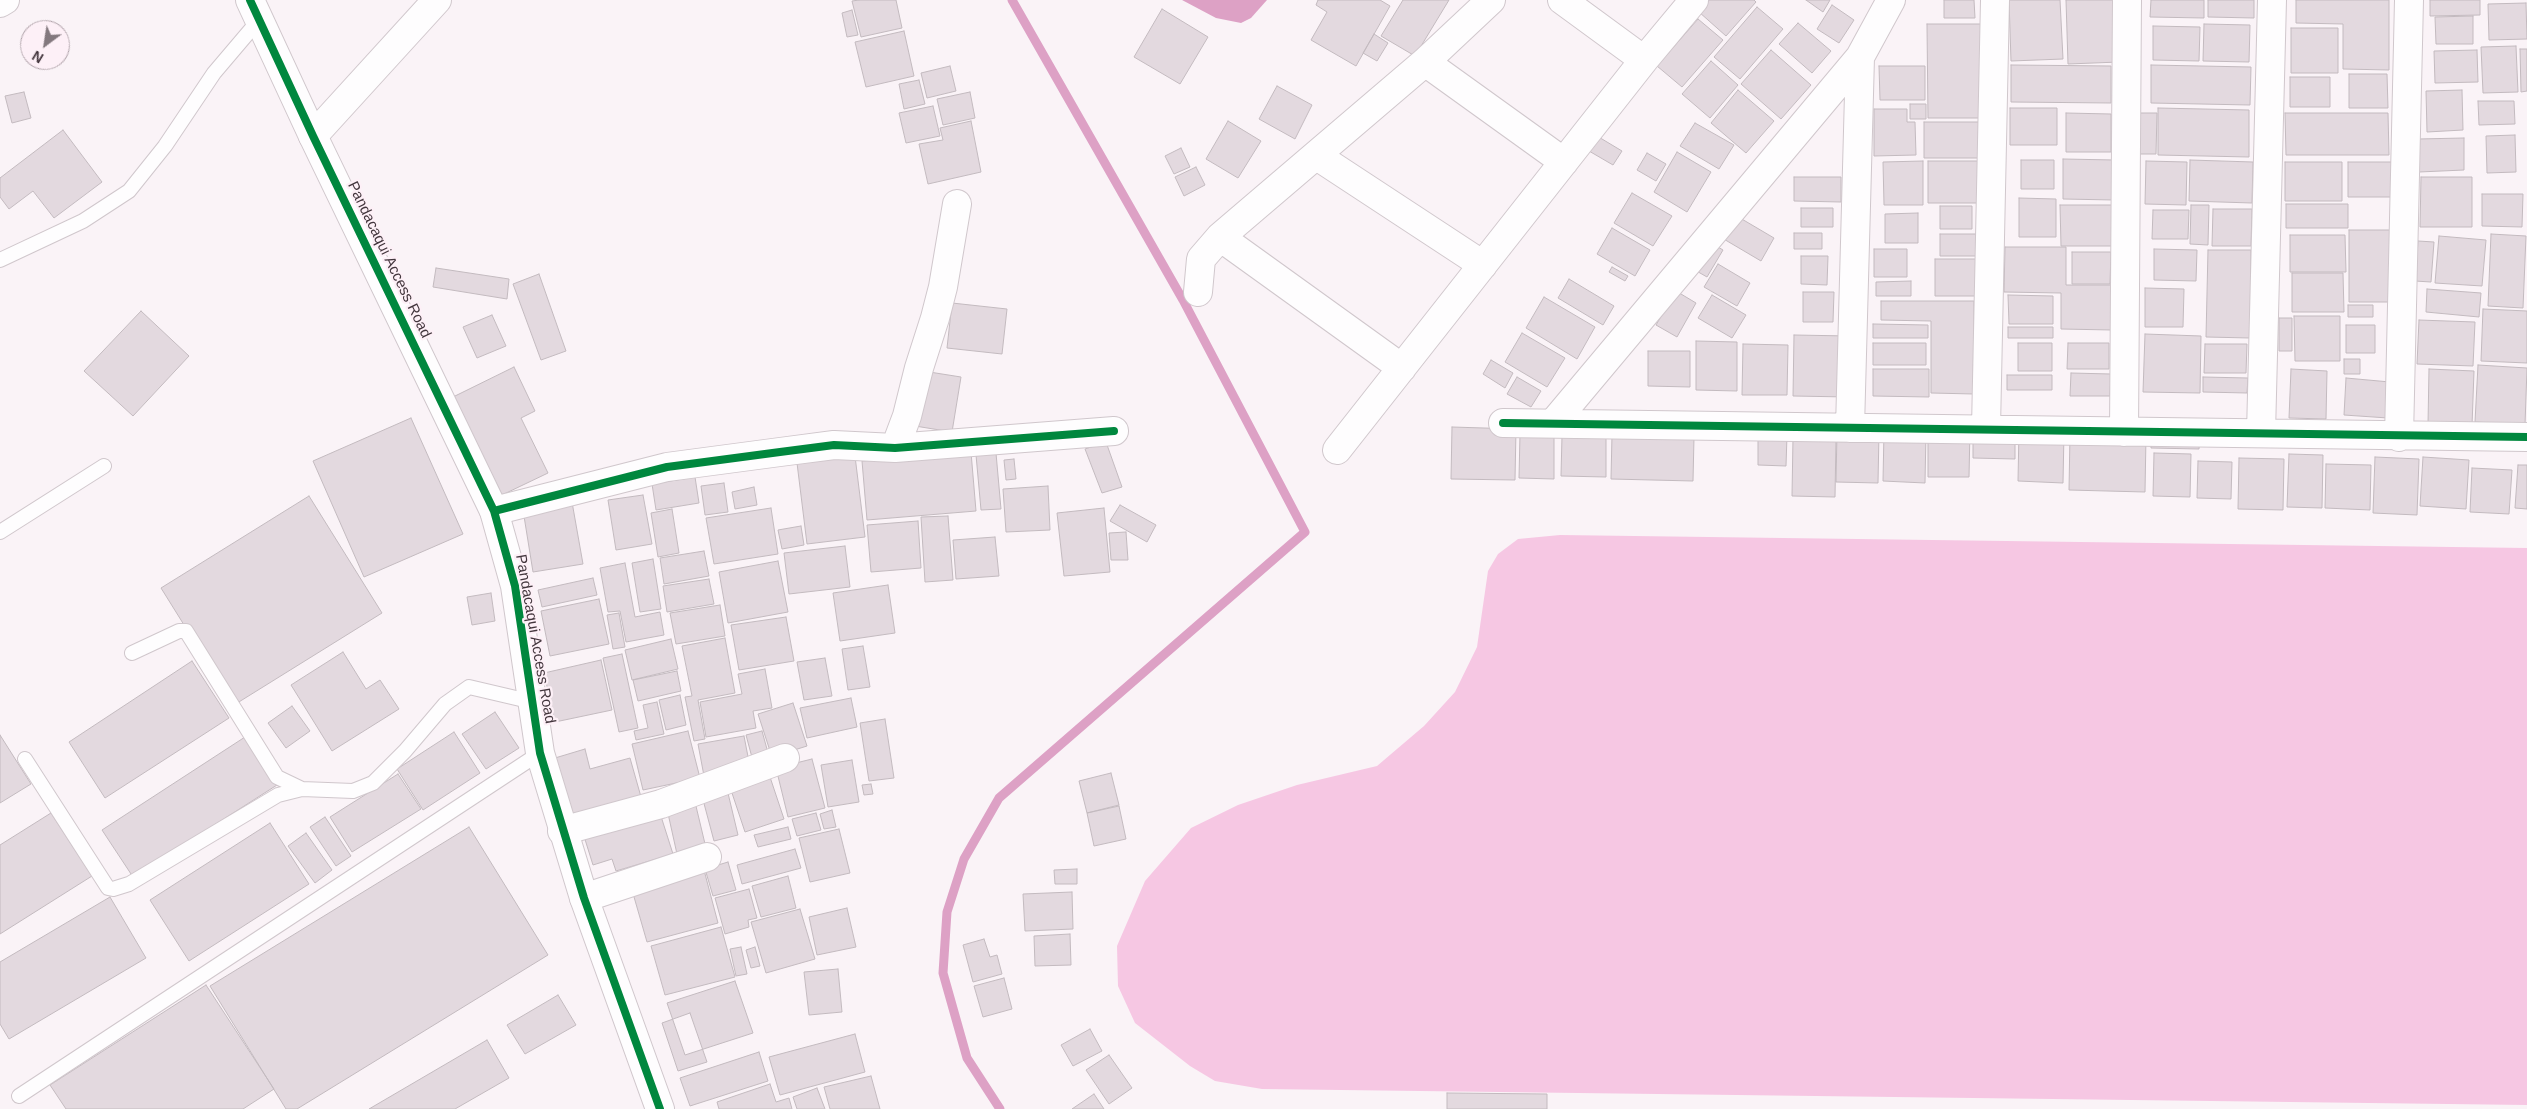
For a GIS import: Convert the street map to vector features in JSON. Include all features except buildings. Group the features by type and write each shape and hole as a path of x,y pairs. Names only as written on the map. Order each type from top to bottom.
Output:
{"street":[{"path":"0,3 5,0"},
{"path":"313,136 437,0"},
{"path":"1198,292 1201,259 1220,237 1425,62 1491,0"},
{"path":"1562,0 1644,60"},
{"path":"1337,450 1644,60 1694,0"},
{"path":"1554,422 1860,57 1891,0"},
{"path":"1986,428 1995,0"},
{"path":"2124,432 2127,0"},
{"path":"2261,433 2272,0"},
{"path":"2399,437 2408,0"},
{"name":"Pandacaqui Access Road","path":"255,10 313,136 494,511 515,586 540,753 562,831 584,898 660,1109"},
{"path":"1850,428 1860,57"},
{"path":"1425,62 1564,162"},
{"path":"1316,156 1483,265"},
{"path":"895,448 907,416 919,368 937,310 956,204"},
{"path":"1220,237 1402,368"},
{"path":"1503,423 1554,422 1850,428 1986,428 2399,437 2527,437"},
{"path":"494,511 667,467 834,445 895,448 1114,431"},
{"path":"562,831 661,804 786,758"},
{"path":"584,898 707,857"}],"lane":[{"path":"0,260 83,221 129,191 165,146 255,10"},
{"path":"0,532 104,466"},
{"path":"132,653 179,631 186,631 277,778 302,789"},
{"path":"24,759 108,888 113,889 129,884 278,795 302,789 353,791 373,783 405,751 445,704 469,687 533,702"},
{"path":"19,1096 540,753"}],"shaded area":[{"path":"1182,0 1267,0 1251,18 1241,23 1216,18"},
{"path":"1560,535 2527,548 2527,1105 1262,1089 1215,1081 1190,1066 1135,1023 1118,986 1117,946 1145,881 1191,828 1238,805 1297,785 1377,766 1424,726 1455,692 1477,647 1488,571 1498,554 1518,539"}],"waterway":[{"path":"1000,1109 967,1058 943,973 947,912 964,859 999,798 1305,532 1183,300 1012,0"}],"cycle path":[{"path":"250,0 313,136 494,511 515,586 540,753 584,898 660,1109"},
{"path":"1503,423 2527,437"},
{"path":"494,511 667,467 834,445 895,448 1114,431"}]}
